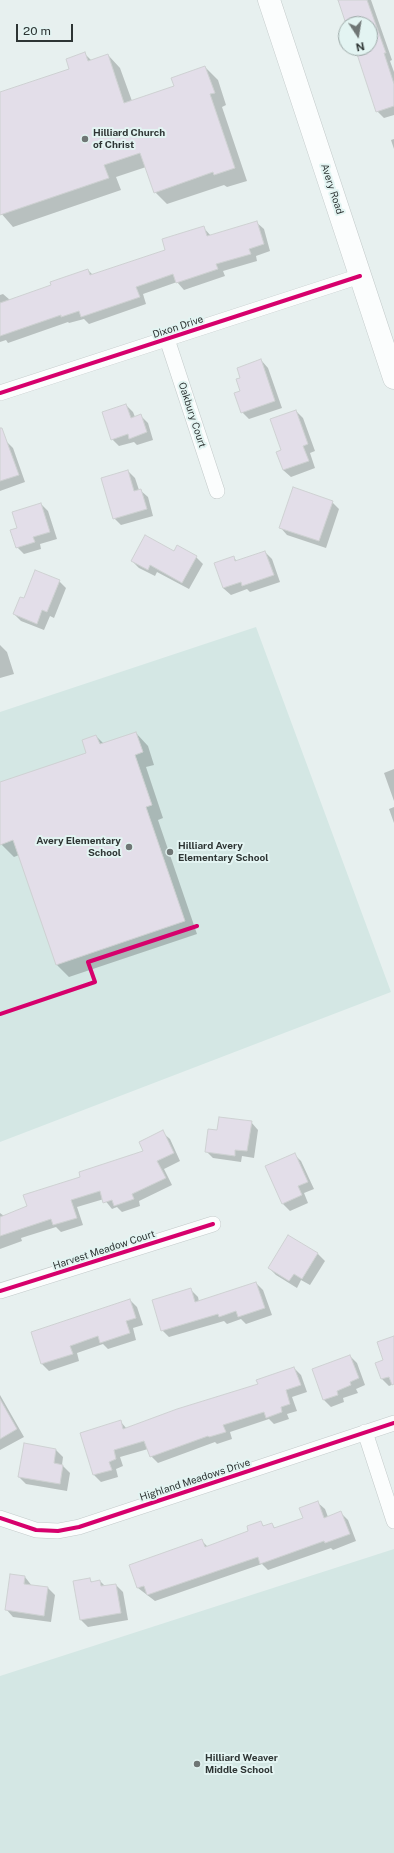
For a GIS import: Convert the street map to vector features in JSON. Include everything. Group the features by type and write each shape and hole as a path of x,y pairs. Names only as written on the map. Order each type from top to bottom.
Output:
{"main road":[{"name":"Avery Road","path":"269,0 394,378"}],"street":[{"name":"Dixon Drive","path":"0,393 360,276"},
{"name":"Oakbury Court","path":"167,339 217,491"},
{"name":"Harvest Meadow Court","path":"0,1291 213,1224"},
{"name":"Highland Meadows Drive","path":"0,1518 36,1530 58,1531 79,1527 394,1423"},
{"path":"365,1432 394,1521"}],"shaded area":[{"name":"Hilliard Avery Elementary School","path":"256,627 391,992 0,1142 0,712"},
{"name":"Hilliard Weaver Middle School","path":"394,1549 394,1853 0,1853 0,1676"}],"building":[{"path":"338,0 367,0 373,16 343,16"},
{"path":"378,31 386,53 384,53 394,84 394,106 376,112 358,56 378,56"},
{"name":"Hilliard Church of Christ","path":"85,52 88,61 108,54 124,103 174,86 171,78 205,66 215,93 210,94 235,168 214,175 213,172 154,193 140,153 104,165 109,178 0,215 0,92 69,69 66,59"},
{"path":"257,221 264,244 249,249 251,254 216,264 218,269 176,283 173,274 136,287 140,297 81,317 79,311 61,317 61,315 0,336 0,303 51,285 50,282 88,269 90,275 165,250 162,239 204,226 207,236"},
{"path":"261,359 275,401 241,413 234,393 240,391 236,379 240,378 237,368"},
{"path":"126,404 131,418 141,414 147,432 129,439 128,434 111,440 102,412"},
{"path":"296,410 308,444 303,446 309,461 283,470 276,452 281,450 270,419"},
{"path":"0,428 2,428 19,475 0,481"},
{"path":"128,470 134,491 141,489 147,509 113,519 101,478"},
{"path":"293,487 333,501 319,541 279,528"},
{"path":"41,503 50,532 33,537 35,542 16,548 10,530 17,528 12,512"},
{"path":"145,535 174,551 177,545 197,556 182,583 150,565 148,570 131,561"},
{"path":"265,551 274,575 242,586 241,582 223,588 214,563 234,556 235,561"},
{"path":"35,570 60,580 47,612 42,610 37,624 13,614 20,597 24,598"},
{"path":"136,732 143,752 135,755 152,805 146,807 185,921 56,965 13,840 0,845 0,782 86,753 82,740 96,735 100,744"},
{"path":"219,1117 252,1121 247,1151 235,1150 235,1156 205,1152 208,1129 217,1130"},
{"path":"163,1130 174,1153 157,1161 166,1178 132,1194 134,1199 114,1206 112,1200 103,1203 100,1191 71,1200 77,1218 53,1225 51,1219 0,1236 0,1217 27,1206 23,1195 80,1177 79,1172 143,1151 139,1142"},
{"path":"295,1153 308,1182 298,1186 302,1195 282,1204 265,1166"},
{"path":"288,1235 318,1253 302,1279 294,1274 289,1281 268,1268"},
{"path":"256,1282 265,1308 238,1317 236,1311 219,1317 218,1314 161,1331 152,1300 191,1288 195,1302"},
{"path":"130,1299 136,1318 126,1321 130,1333 100,1343 98,1336 70,1346 73,1354 41,1364 31,1332"},
{"path":"394,1336 394,1384 392,1385 389,1377 381,1379 375,1363 383,1360 377,1342"},
{"path":"350,1355 359,1378 350,1382 351,1385 337,1391 338,1395 323,1400 312,1369"},
{"path":"294,1367 301,1385 286,1390 290,1404 281,1407 282,1412 266,1418 264,1412 223,1425 226,1432 208,1436 150,1457 144,1441 114,1450 116,1459 109,1462 112,1470 93,1475 80,1433 121,1420 123,1429 177,1409 258,1384 256,1380"},
{"path":"0,1399 17,1429 0,1439"},
{"path":"24,1443 56,1449 54,1463 63,1465 60,1484 18,1477"},
{"path":"318,1501 324,1518 341,1511 350,1534 325,1543 324,1541 260,1564 258,1557 147,1595 144,1586 137,1588 129,1565 202,1539 205,1547 248,1531 247,1526 261,1521 263,1526 272,1523 274,1528 303,1518 299,1508"},
{"path":"10,1574 25,1576 24,1584 48,1587 44,1616 5,1610"},
{"path":"90,1578 91,1582 100,1580 101,1586 116,1584 121,1613 80,1620 73,1581"}],"cycle path":[{"path":"0,393 360,276"},
{"path":"0,1014 95,982 88,962 197,926"},
{"path":"0,1291 213,1224"},
{"path":"0,1518 36,1530 58,1531 79,1527 394,1423"}],"place":[{"name":"Hilliard Church of Christ","path":"85,139"},
{"name":"Avery Elementary School","path":"129,847"},
{"name":"Hilliard Avery Elementary School","path":"170,852"},
{"name":"Hilliard Weaver Middle School","path":"197,1764"}]}
